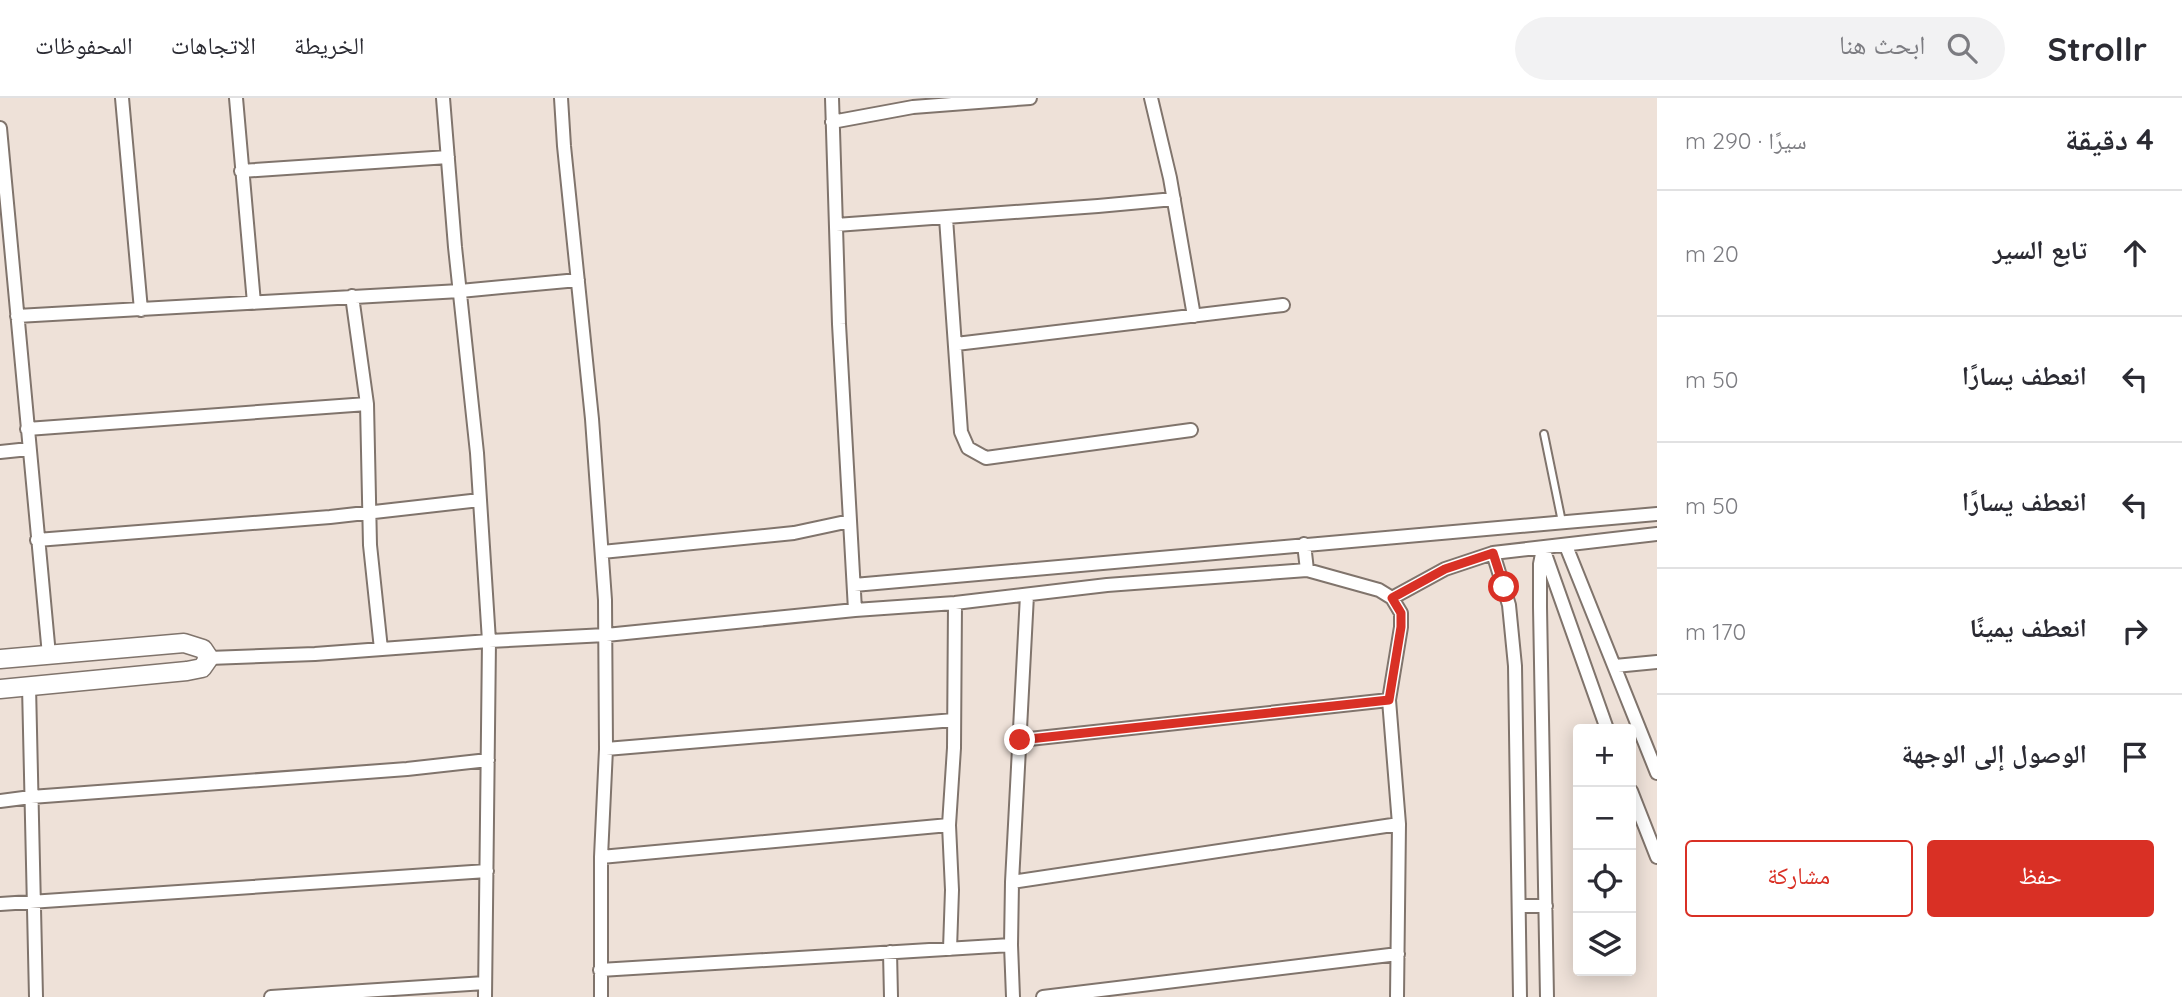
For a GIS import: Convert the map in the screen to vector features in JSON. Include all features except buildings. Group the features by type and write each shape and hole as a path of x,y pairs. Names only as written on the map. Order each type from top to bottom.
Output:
{"street":[{"path":"122,98 141,310"},
{"path":"236,98 254,303"},
{"path":"443,98 480,500 489,641 485,997"},
{"path":"561,98 602,552 606,635 607,749 601,857 601,997"},
{"path":"832,98 855,610"},
{"path":"832,122 938,101 1030,98"},
{"path":"1151,98 1174,199 1194,316"},
{"path":"0,128 4,214 17,316 49,655"},
{"path":"241,171 448,157"},
{"path":"836,225 1174,199"},
{"path":"946,218 961,432 968,448 986,458 1191,430"},
{"path":"17,316 460,291 578,280"},
{"path":"352,296 367,404 370,545 381,649"},
{"path":"956,344 1283,306"},
{"path":"27,429 367,404"},
{"path":"0,452 29,449"},
{"path":"37,540 426,508 480,500"},
{"path":"854,585 1657,514"},
{"path":"602,552 794,533 850,520"},
{"path":"1392,598 1445,569 1493,553 1657,534"},
{"path":"1304,544 1307,570"},
{"path":"1566,546 1657,773"},
{"path":"1543,549 1604,724"},
{"path":"1543,549 1540,564 1540,607 1547,997"},
{"path":"1493,553 1509,605 1515,666 1520,997"},
{"path":"209,658 606,635 855,610 955,603 1107,585 1307,570 1379,590 1392,598 1401,613 1389,700 1399,824 1397,997"},
{"path":"1013,997 1012,882 1027,595"},
{"path":"950,949 953,890 949,825 954,720 955,603"},
{"path":"0,659 184,643 203,649 209,658"},
{"path":"0,689 187,671 202,668 209,658"},
{"path":"1615,666 1657,662"},
{"path":"29,686 36,997"},
{"path":"1020,740 1389,700"},
{"path":"607,749 954,720"},
{"path":"0,801 407,769 488,760"},
{"path":"1636,804 1657,857"},
{"path":"1012,882 1399,824"},
{"path":"601,857 949,825"},
{"path":"0,904 486,870"},
{"path":"1519,906 1546,906"},
{"path":"600,970 1011,946"},
{"path":"890,953 891,997"},
{"path":"1042,997 1398,954"},
{"path":"271,997 485,983"}],"lane":[{"path":"1544,434 1562,522"}],"route":[{"path":"1020,740 1389,700 1401,627 1401,613 1392,598 1445,569 1493,553 1504,587"}]}
